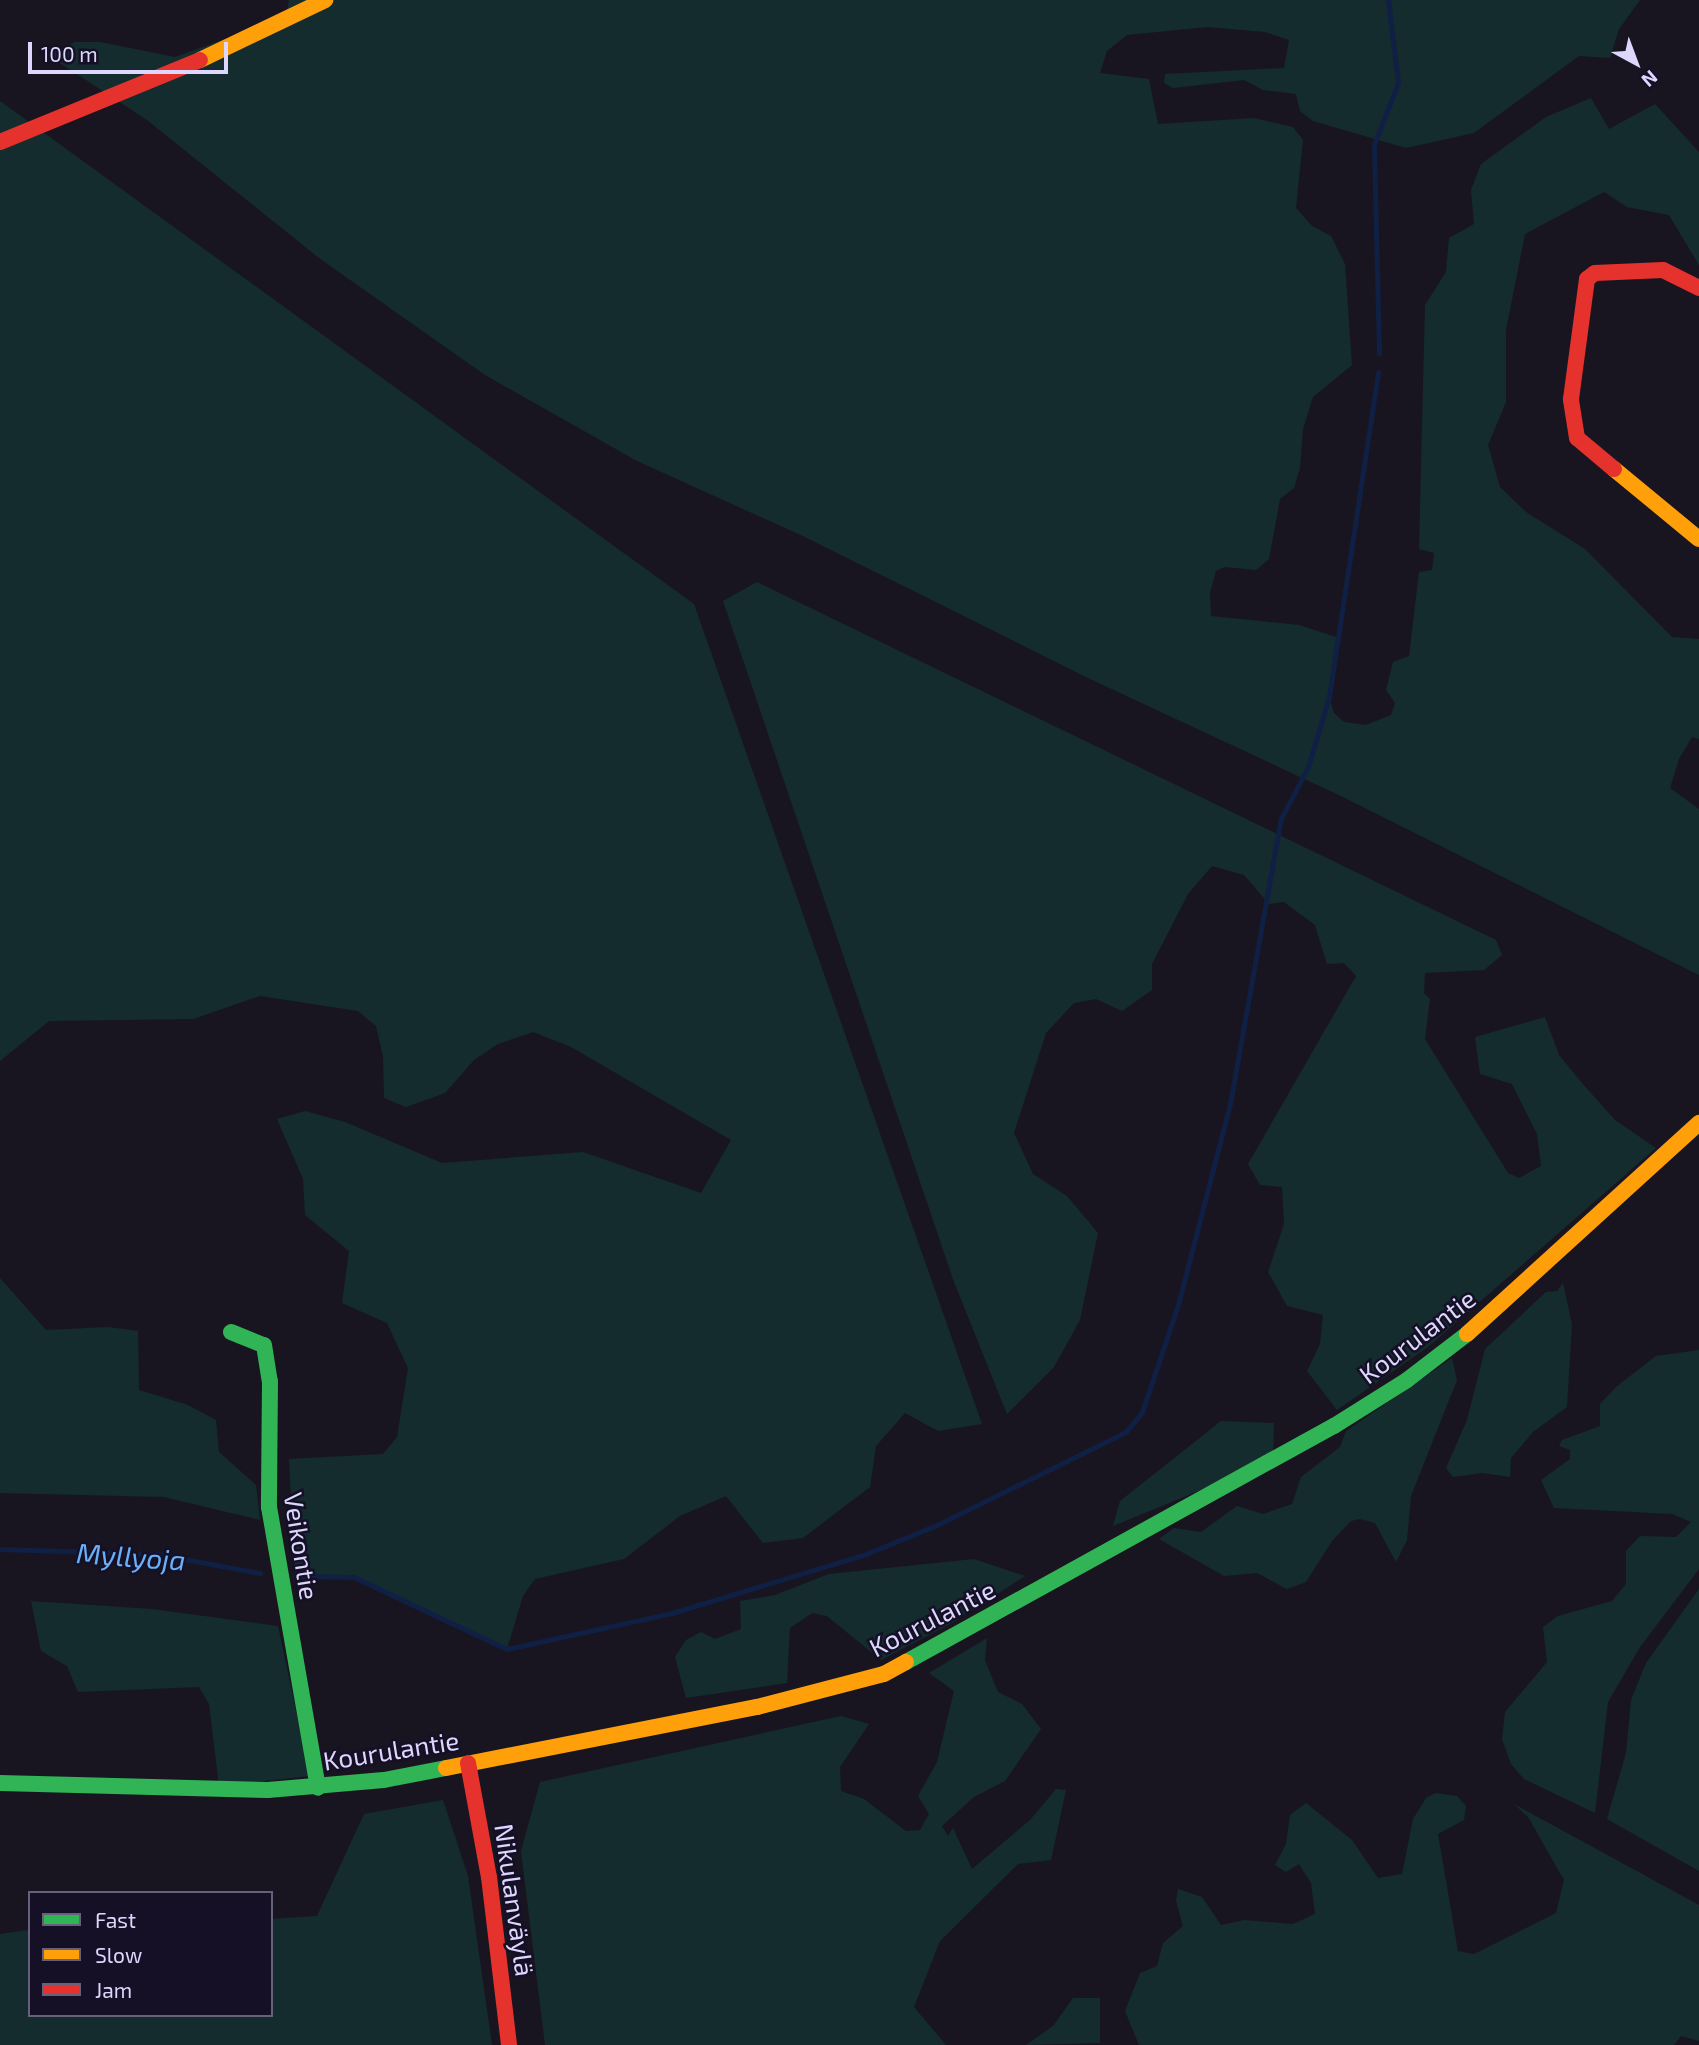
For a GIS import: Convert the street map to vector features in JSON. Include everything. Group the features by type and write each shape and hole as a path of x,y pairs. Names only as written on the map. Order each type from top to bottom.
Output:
{"street":[{"path":"0,142 241,43 326,0"},
{"path":"1699,288 1663,270 1595,273 1587,279 1571,399 1577,438 1699,539"},
{"name":"Kourulantie","path":"0,1783 203,1790 318,1788 468,1763 758,1707 884,1674 1334,1426 1407,1380 1467,1334 1699,1123"},
{"name":"Veikontie","path":"231,1332 264,1345 270,1381 269,1507 318,1788"},
{"name":"Nikulanväylä","path":"468,1763 489,1877 509,2045"}],"green space":[{"path":"289,0 1640,0 1619,29 1610,58 1579,56 1474,133 1406,148 1313,121 1300,111 1296,94 1263,90 1244,80 1173,88 1164,83 1165,74 1284,68 1289,40 1265,32 1207,27 1127,35 1107,51 1100,73 1149,79 1158,124 1254,118 1293,127 1303,140 1296,208 1312,226 1331,236 1345,264 1352,365 1313,397 1303,429 1300,468 1294,488 1280,499 1269,559 1256,570 1225,567 1216,571 1210,593 1211,616 1299,625 1339,638 1329,697 1334,713 1344,722 1366,725 1391,715 1395,703 1386,690 1393,662 1409,656 1419,572 1432,570 1434,553 1419,549 1425,305 1446,272 1449,238 1474,224 1471,190 1481,164 1546,117 1591,98 1609,129 1655,104 1699,152 1699,265 1669,215 1627,207 1604,192 1525,234 1506,330 1506,402 1488,445 1500,487 1526,512 1585,549 1672,637 1699,639 1699,739 1692,737 1679,759 1670,788 1699,809 1699,975 1341,796 1088,678 805,537 637,461 485,375 319,258 147,120 46,54 75,42 100,42 175,57 286,17"},
{"path":"0,101 694,604 982,1424 938,1431 905,1413 876,1446 870,1487 803,1538 763,1543 726,1496 680,1516 624,1559 535,1579 523,1596 507,1649 354,1577 295,1576 289,1459 383,1454 397,1437 408,1368 387,1323 342,1303 349,1251 305,1215 303,1179 277,1119 305,1111 345,1122 442,1163 583,1152 701,1193 731,1140 571,1047 533,1032 498,1044 474,1060 445,1093 406,1107 384,1098 383,1056 376,1026 358,1011 260,996 193,1019 49,1021 0,1061"},
{"path":"757,582 1496,940 1502,955 1484,970 1425,973 1424,993 1430,999 1425,1039 1508,1173 1519,1178 1541,1166 1537,1134 1512,1084 1480,1074 1475,1037 1545,1017 1559,1055 1582,1083 1615,1120 1656,1148 1428,1347 1337,1410 1307,1371 1320,1344 1323,1315 1287,1306 1268,1272 1284,1224 1282,1187 1260,1185 1248,1164 1356,976 1344,963 1327,964 1315,925 1284,902 1269,904 1244,875 1212,866 1188,894 1152,964 1152,990 1122,1011 1096,999 1074,1003 1046,1033 1014,1133 1033,1174 1067,1196 1098,1233 1080,1320 1054,1367 1007,1414 954,1282 723,601"},
{"path":"0,1278 46,1330 108,1327 138,1331 139,1390 188,1405 216,1420 219,1452 256,1485 260,1520 164,1497 0,1493"},
{"path":"1563,1283 1572,1324 1567,1407 1533,1432 1511,1458 1510,1477 1482,1473 1453,1477 1446,1468 1467,1420 1485,1349 1546,1292 1557,1291"},
{"path":"1699,1350 1699,1569 1640,1647 1608,1702 1595,1813 1524,1779 1511,1764 1502,1739 1505,1712 1547,1662 1543,1627 1558,1616 1612,1601 1626,1584 1626,1551 1640,1536 1676,1537 1691,1522 1672,1514 1554,1508 1541,1480 1570,1459 1570,1450 1559,1446 1562,1440 1600,1426 1600,1404 1616,1387 1656,1356"},
{"path":"1452,1358 1457,1380 1411,1496 1407,1540 1396,1562 1375,1523 1360,1519 1351,1521 1332,1541 1306,1582 1287,1589 1257,1573 1224,1576 1159,1539 1174,1528 1201,1532 1237,1506 1263,1514 1292,1504 1301,1477 1340,1447 1346,1431"},
{"path":"1221,1421 1274,1423 1273,1455 1247,1471 1113,1526 1120,1501"},
{"path":"974,1559 1025,1576 954,1622 881,1660 827,1616 812,1613 790,1628 787,1683 686,1698 675,1657 686,1640 701,1632 715,1639 741,1629 740,1601 775,1595 829,1574"},
{"path":"1699,1589 1699,1871 1607,1819 1626,1753 1631,1700 1646,1663"},
{"path":"31,1601 152,1609 278,1626 310,1776 219,1786 209,1704 199,1687 78,1692 67,1666 41,1651"},
{"path":"987,1638 985,1660 998,1692 1022,1704 1041,1729 1005,1781 974,1797 942,1826 948,1836 953,1828 972,1869 1030,1820 1056,1789 1066,1790 1051,1860 1018,1864 940,1941 914,2007 946,2045 545,2045 521,1851 540,1782 841,1716 869,1724 840,1767 841,1791 864,1799 906,1831 920,1830 929,1814 918,1796 937,1762 954,1691 929,1673"},
{"path":"1435,1793 1457,1796 1466,1806 1464,1820 1438,1834 1458,1951 1474,1954 1556,1913 1564,1880 1528,1817 1514,1804 1699,1905 1699,2041 1681,2036 1674,2045 1139,2045 1125,2011 1140,1973 1157,1966 1163,1943 1183,1926 1176,1901 1178,1889 1202,1897 1221,1925 1244,1920 1293,1924 1315,1914 1311,1883 1299,1864 1286,1872 1275,1865 1286,1844 1290,1815 1306,1803 1352,1840 1378,1878 1402,1874 1413,1819 1426,1798"},
{"path":"443,1800 468,1876 492,2045 0,2045 0,1934 28,1930 28,2017 273,2017 273,1919 317,1916 364,1814"},
{"path":"1073,1998 1100,1998 1100,2043 1026,2045 1053,2026"}],"waterway":[{"path":"1379,354 1374,145 1398,83 1388,0"},
{"path":"295,1576 354,1577 507,1649 672,1613 866,1554 937,1525 1126,1432 1142,1412 1178,1305 1230,1104 1281,819 1308,767 1329,697 1378,373"},
{"name":"Myllyoja","path":"0,1549 157,1554 260,1573"}],"traffic: fast":[{"path":"231,1332 264,1345 270,1381 269,1507 318,1788"},
{"path":"906,1662 1334,1426 1407,1380 1467,1334"},
{"path":"0,1783 268,1790 384,1780 446,1768"}],"traffic: slow":[{"path":"200,60 325,0"},
{"path":"1614,469 1699,539"},
{"path":"1467,1334 1699,1123"},
{"path":"446,1768 757,1707 884,1674 906,1662"}],"traffic: jam":[{"path":"0,142 200,60"},
{"path":"1614,469 1577,438 1571,399 1587,279 1595,273 1663,270 1699,288"},
{"path":"468,1763 489,1877 509,2045"}]}
